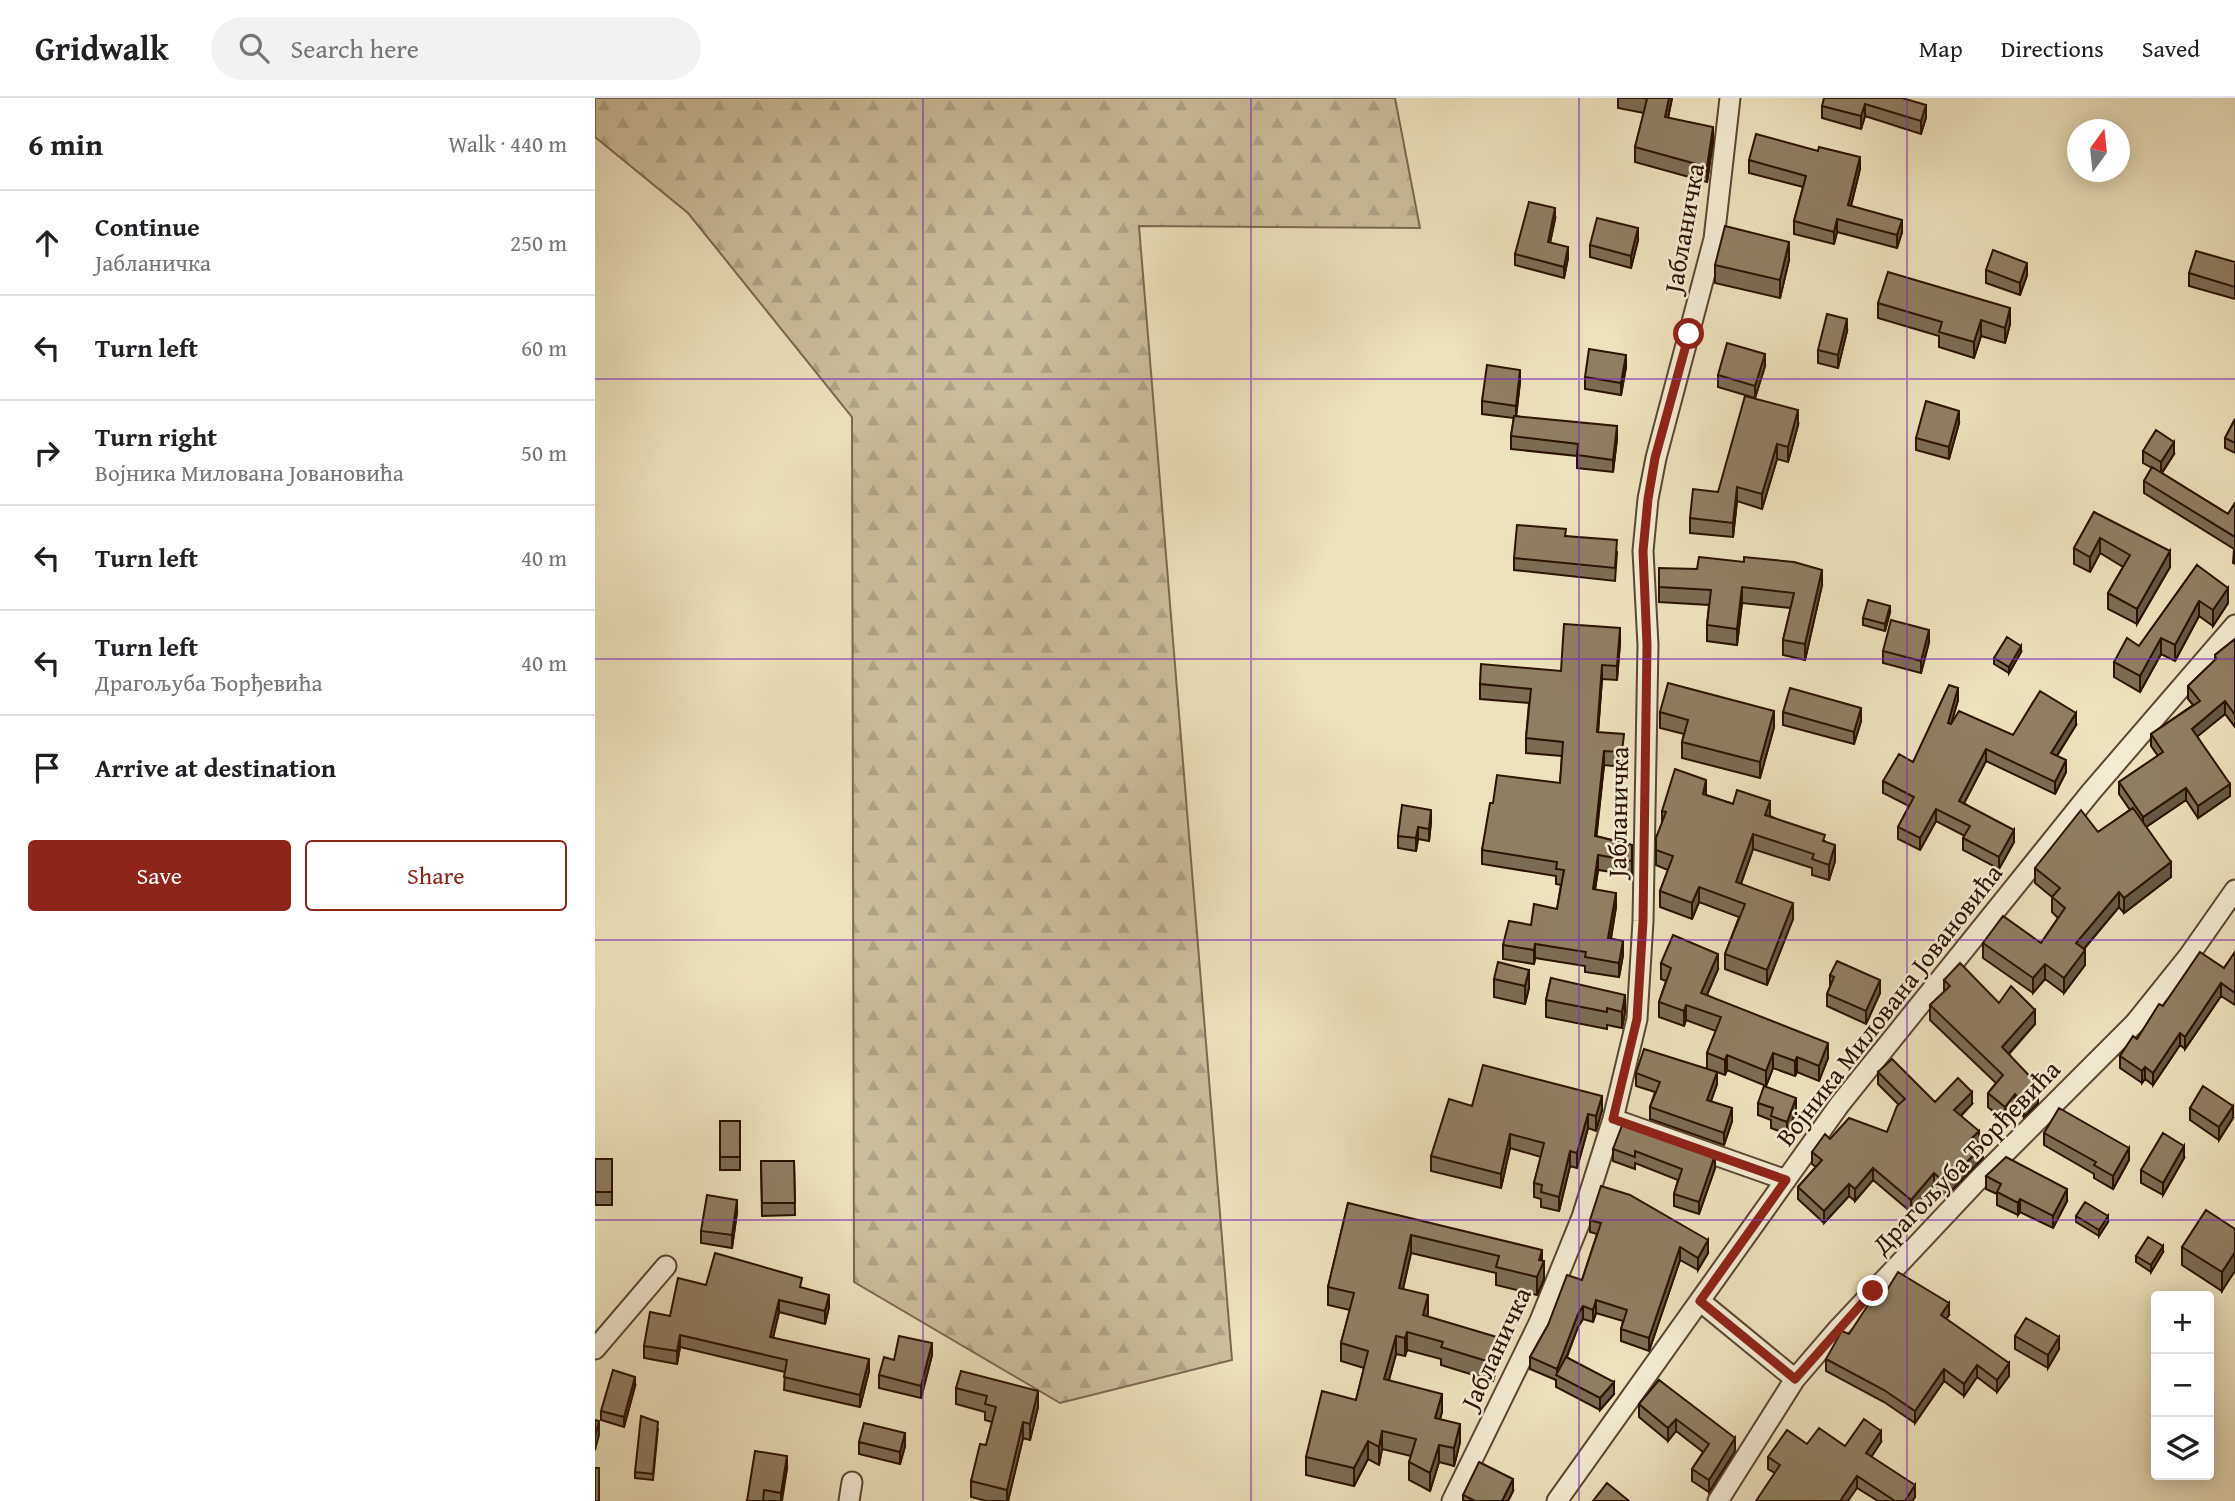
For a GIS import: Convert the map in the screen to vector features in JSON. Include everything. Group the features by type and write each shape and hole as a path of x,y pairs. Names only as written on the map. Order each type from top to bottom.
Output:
{"street":[{"name":"Јабланичка","path":"1451,1501 1539,1323 1582,1217 1613,1119 1637,1019 1642,935 1647,645 1643,551 1648,499 1655,458 1714,239 1730,98"},
{"name":"Војника Милована Јовановића","path":"1557,1501 1840,1104 2091,792 2235,625"},
{"name":"Драгољуба Ђорђевића","path":"1718,1501 1795,1379 1837,1329 1977,1180 2135,1023 2188,957 2235,890"},
{"path":"1613,1119 1786,1180"},
{"path":"595,1349 666,1266"},
{"path":"1700,1301 1795,1379"}],"green space":[{"path":"595,98 1395,98 1420,228 1139,226 1232,1360 1060,1403 854,1282 852,417 688,213 595,137"}],"building":[{"path":"1643,98 1669,98 1665,117 1713,127 1707,167 1635,147 1647,99"},
{"path":"1824,98 1902,98 1926,105 1921,121 1865,104 1861,116 1822,106"},
{"path":"1756,134 1818,151 1819,147 1860,157 1848,205 1902,220 1897,235 1837,219 1834,232 1794,221 1806,176 1749,160"},
{"path":"1529,202 1555,208 1548,242 1568,247 1564,267 1515,254"},
{"path":"1597,218 1638,228 1631,256 1590,245"},
{"path":"1725,226 1789,242 1780,280 1715,265"},
{"path":"1993,250 2027,263 2020,283 1986,270"},
{"path":"2196,251 2235,262 2235,287 2189,273"},
{"path":"1888,272 2010,308 2005,328 1981,320 1974,342 1939,332 1942,322 1878,303"},
{"path":"1827,314 1847,319 1838,355 1818,350"},
{"path":"1727,343 1765,354 1755,386 1718,375"},
{"path":"1589,349 1626,355 1621,383 1585,377"},
{"path":"1487,365 1520,370 1516,406 1482,401"},
{"path":"1745,396 1798,410 1788,447 1777,444 1762,494 1737,487 1733,523 1690,518 1693,489 1718,492"},
{"path":"1926,401 1959,411 1949,447 1916,438"},
{"path":"1514,416 1617,426 1613,460 1577,455 1578,444 1511,436"},
{"path":"2235,419 2235,443 2225,438"},
{"path":"2156,430 2174,442 2161,462 2143,451"},
{"path":"2152,467 2228,514 2235,503 2235,537 2144,481"},
{"path":"2094,512 2170,551 2137,609 2108,593 2130,555 2100,538 2090,557 2074,548"},
{"path":"1517,525 1566,529 1565,536 1617,540 1615,568 1514,558"},
{"path":"1699,557 1744,562 1744,557 1794,562 1822,570 1805,644 1783,640 1794,593 1742,587 1737,629 1707,625 1711,590 1659,587 1659,568 1697,569"},
{"path":"2197,565 2228,588 2213,610 2199,601 2175,645 2161,638 2140,676 2114,662 2127,638 2139,646"},
{"path":"1868,600 1890,606 1885,624 1863,618"},
{"path":"1891,620 1929,630 1921,661 1883,651"},
{"path":"1564,624 1620,628 1617,666 1602,665 1597,732 1624,734 1622,752 1604,751 1595,836 1632,845 1632,861 1598,855 1593,889 1616,893 1608,938 1623,941 1619,963 1585,957 1586,952 1535,944 1534,950 1503,945 1509,921 1531,925 1534,904 1557,909 1564,870 1556,869 1557,862 1482,850 1497,775 1560,783 1563,742 1526,738 1531,689 1480,684 1481,664 1561,671"},
{"path":"2007,637 2021,646 2009,667 1994,658"},
{"path":"2235,639 2235,715 2225,701 2192,729 2230,784 2198,806 2186,788 2143,817 2119,782 2163,752 2151,734 2200,701 2188,686 2216,659 2215,655"},
{"path":"1668,683 1774,711 1760,762 1682,742 1688,720 1660,712"},
{"path":"1949,685 1958,688 1948,723 1951,724 1959,711 2013,735 2040,691 2076,713 2051,753 2066,760 2055,782 1986,749 1959,801 2014,830 1999,857 1963,838 1970,826 1936,809 1920,838 1898,827 1914,797 1883,781 1899,754 1913,762"},
{"path":"1790,688 1861,708 1854,732 1783,712"},
{"path":"1675,769 1706,780 1703,794 1733,804 1737,790 1770,801 1765,815 1825,835 1823,841 1835,845 1829,865 1812,859 1814,854 1753,834 1736,882 1793,903 1767,970 1725,954 1745,904 1699,887 1692,903 1660,891 1673,856 1656,850 1656,838 1666,812 1662,811"},
{"path":"1402,805 1431,810 1429,829 1418,827 1416,838 1398,836"},
{"path":"2133,808 2171,862 2124,898 2119,892 2076,943 2085,950 2064,978 2045,964 2033,978 1983,943 2003,916 2041,943 2065,908 2052,897 2060,888 2035,868 2081,810 2098,832"},
{"path":"1673,935 1718,954 1701,993 1828,1043 1819,1066 1797,1057 1795,1061 1773,1053 1766,1071 1727,1055 1725,1060 1707,1053 1721,1017 1686,1005 1684,1011 1659,1002 1671,968 1661,963"},
{"path":"2200,952 2224,968 2235,952 2235,993 2221,983 2185,1037 2180,1033 2153,1073 2145,1067 2142,1071 2120,1056 2133,1036 2137,1039 2159,1004 2163,1006"},
{"path":"1837,961 1880,980 1866,1011 1827,994 1834,977 1830,975"},
{"path":"1498,962 1529,970 1525,986 1494,979"},
{"path":"1960,963 1999,1003 2011,986 2035,1010 2002,1047 2038,1085 2038,1089 2024,1103 2015,1094 2005,1107 1988,1093 2003,1075 1930,1005 1950,986 1944,980"},
{"path":"1551,978 1625,995 1622,1012 1607,1008 1607,1012 1546,1000"},
{"path":"1644,1049 1717,1072 1707,1100 1732,1108 1724,1133 1650,1107 1660,1082 1636,1073"},
{"path":"1892,1059 1935,1102 1958,1078 1972,1092 1954,1110 1979,1131 1971,1139 1983,1145 1946,1184 1934,1173 1911,1200 1873,1168 1855,1189 1849,1184 1824,1211 1798,1187 1822,1160 1812,1152 1825,1134 1830,1139 1849,1118 1887,1132 1897,1106 1905,1099 1878,1072"},
{"path":"1483,1065 1602,1096 1596,1116 1588,1114 1577,1153 1570,1151 1559,1197 1541,1192 1542,1185 1534,1183 1544,1143 1510,1134 1501,1174 1431,1156 1449,1099 1472,1106"},
{"path":"1764,1086 1796,1098 1787,1122 1771,1116 1773,1108 1758,1103"},
{"path":"2203,1086 2233,1106 2219,1127 2190,1108"},
{"path":"2059,1108 2129,1148 2113,1176 2094,1165 2096,1162 2044,1133"},
{"path":"720,1121 740,1121 740,1157 720,1157"},
{"path":"1623,1123 1715,1155 1699,1202 1674,1194 1682,1169 1635,1151 1635,1157 1613,1149"},
{"path":"2163,1133 2184,1146 2163,1183 2141,1170"},
{"path":"2006,1157 2067,1189 2053,1216 2020,1199 2018,1203 1997,1192 2001,1184 1986,1176"},
{"path":"595,1159 612,1159 612,1192 595,1192"},
{"path":"761,1161 794,1161 795,1203 762,1203"},
{"path":"1601,1186 1630,1195 1708,1240 1698,1258 1680,1247 1649,1338 1621,1329 1627,1310 1596,1300 1593,1310 1583,1306 1578,1314 1557,1369 1530,1357 1548,1325 1567,1275 1582,1280 1601,1223 1590,1220"},
{"path":"707,1195 737,1200 732,1235 701,1231"},
{"path":"2085,1202 2108,1216 2099,1230 2076,1216"},
{"path":"1348,1203 1542,1250 1539,1260 1544,1261 1537,1277 1496,1267 1499,1256 1411,1235 1399,1288 1428,1295 1423,1315 1500,1338 1493,1363 1441,1347 1443,1342 1407,1332 1405,1338 1396,1336 1384,1379 1442,1394 1435,1418 1460,1424 1454,1448 1439,1445 1430,1473 1409,1462 1416,1439 1382,1431 1379,1447 1368,1441 1354,1468 1306,1457 1322,1391 1356,1400 1368,1351 1341,1343 1354,1293 1328,1287"},
{"path":"2206,1210 2235,1229 2235,1252 2222,1272 2182,1247"},
{"path":"2148,1237 2163,1246 2151,1265 2136,1256"},
{"path":"715,1253 802,1278 800,1287 829,1295 825,1311 779,1300 770,1337 869,1359 860,1395 784,1377 787,1360 680,1335 677,1351 644,1346 650,1312 670,1316 678,1278 706,1285"},
{"path":"1898,1272 1949,1303 1941,1315 2009,1363 1997,1380 1977,1365 1964,1384 1944,1369 1915,1411 1884,1390 1826,1359 1842,1331 1849,1334 1872,1299 1879,1303"},
{"path":"2026,1318 2059,1337 2048,1355 2015,1336"},
{"path":"899,1336 932,1343 921,1386 879,1375 884,1357 894,1360"},
{"path":"1566,1357 1614,1382 1600,1398 1556,1375"},
{"path":"613,1370 635,1377 624,1417 601,1411"},
{"path":"961,1371 1038,1391 1030,1424 1023,1422 1007,1490 971,1481 980,1444 986,1445 996,1407 985,1404 987,1396 956,1388"},
{"path":"1659,1380 1735,1438 1709,1480 1692,1469 1709,1444 1676,1419 1668,1428 1639,1404"},
{"path":"641,1416 658,1422 653,1474 635,1472"},
{"path":"1864,1419 1881,1431 1866,1453 1915,1485 1905,1501 1895,1501 1857,1476 1840,1501 1756,1501 1780,1465 1768,1457 1787,1430 1807,1444 1819,1428 1845,1446"},
{"path":"595,1420 599,1421 595,1436"},
{"path":"864,1423 905,1433 900,1452 859,1442"},
{"path":"755,1451 787,1456 781,1493 764,1490 763,1501 747,1501"},
{"path":"1479,1462 1513,1479 1502,1501 1475,1501 1463,1495"},
{"path":"595,1468 599,1468 599,1501 595,1501"},
{"path":"1607,1483 1629,1501 1593,1501"}],"route":[{"path":"1689,334 1655,458 1648,499 1643,551 1647,645 1643,921 1637,1019 1613,1119 1786,1180 1700,1301 1795,1379 1873,1291"}]}
